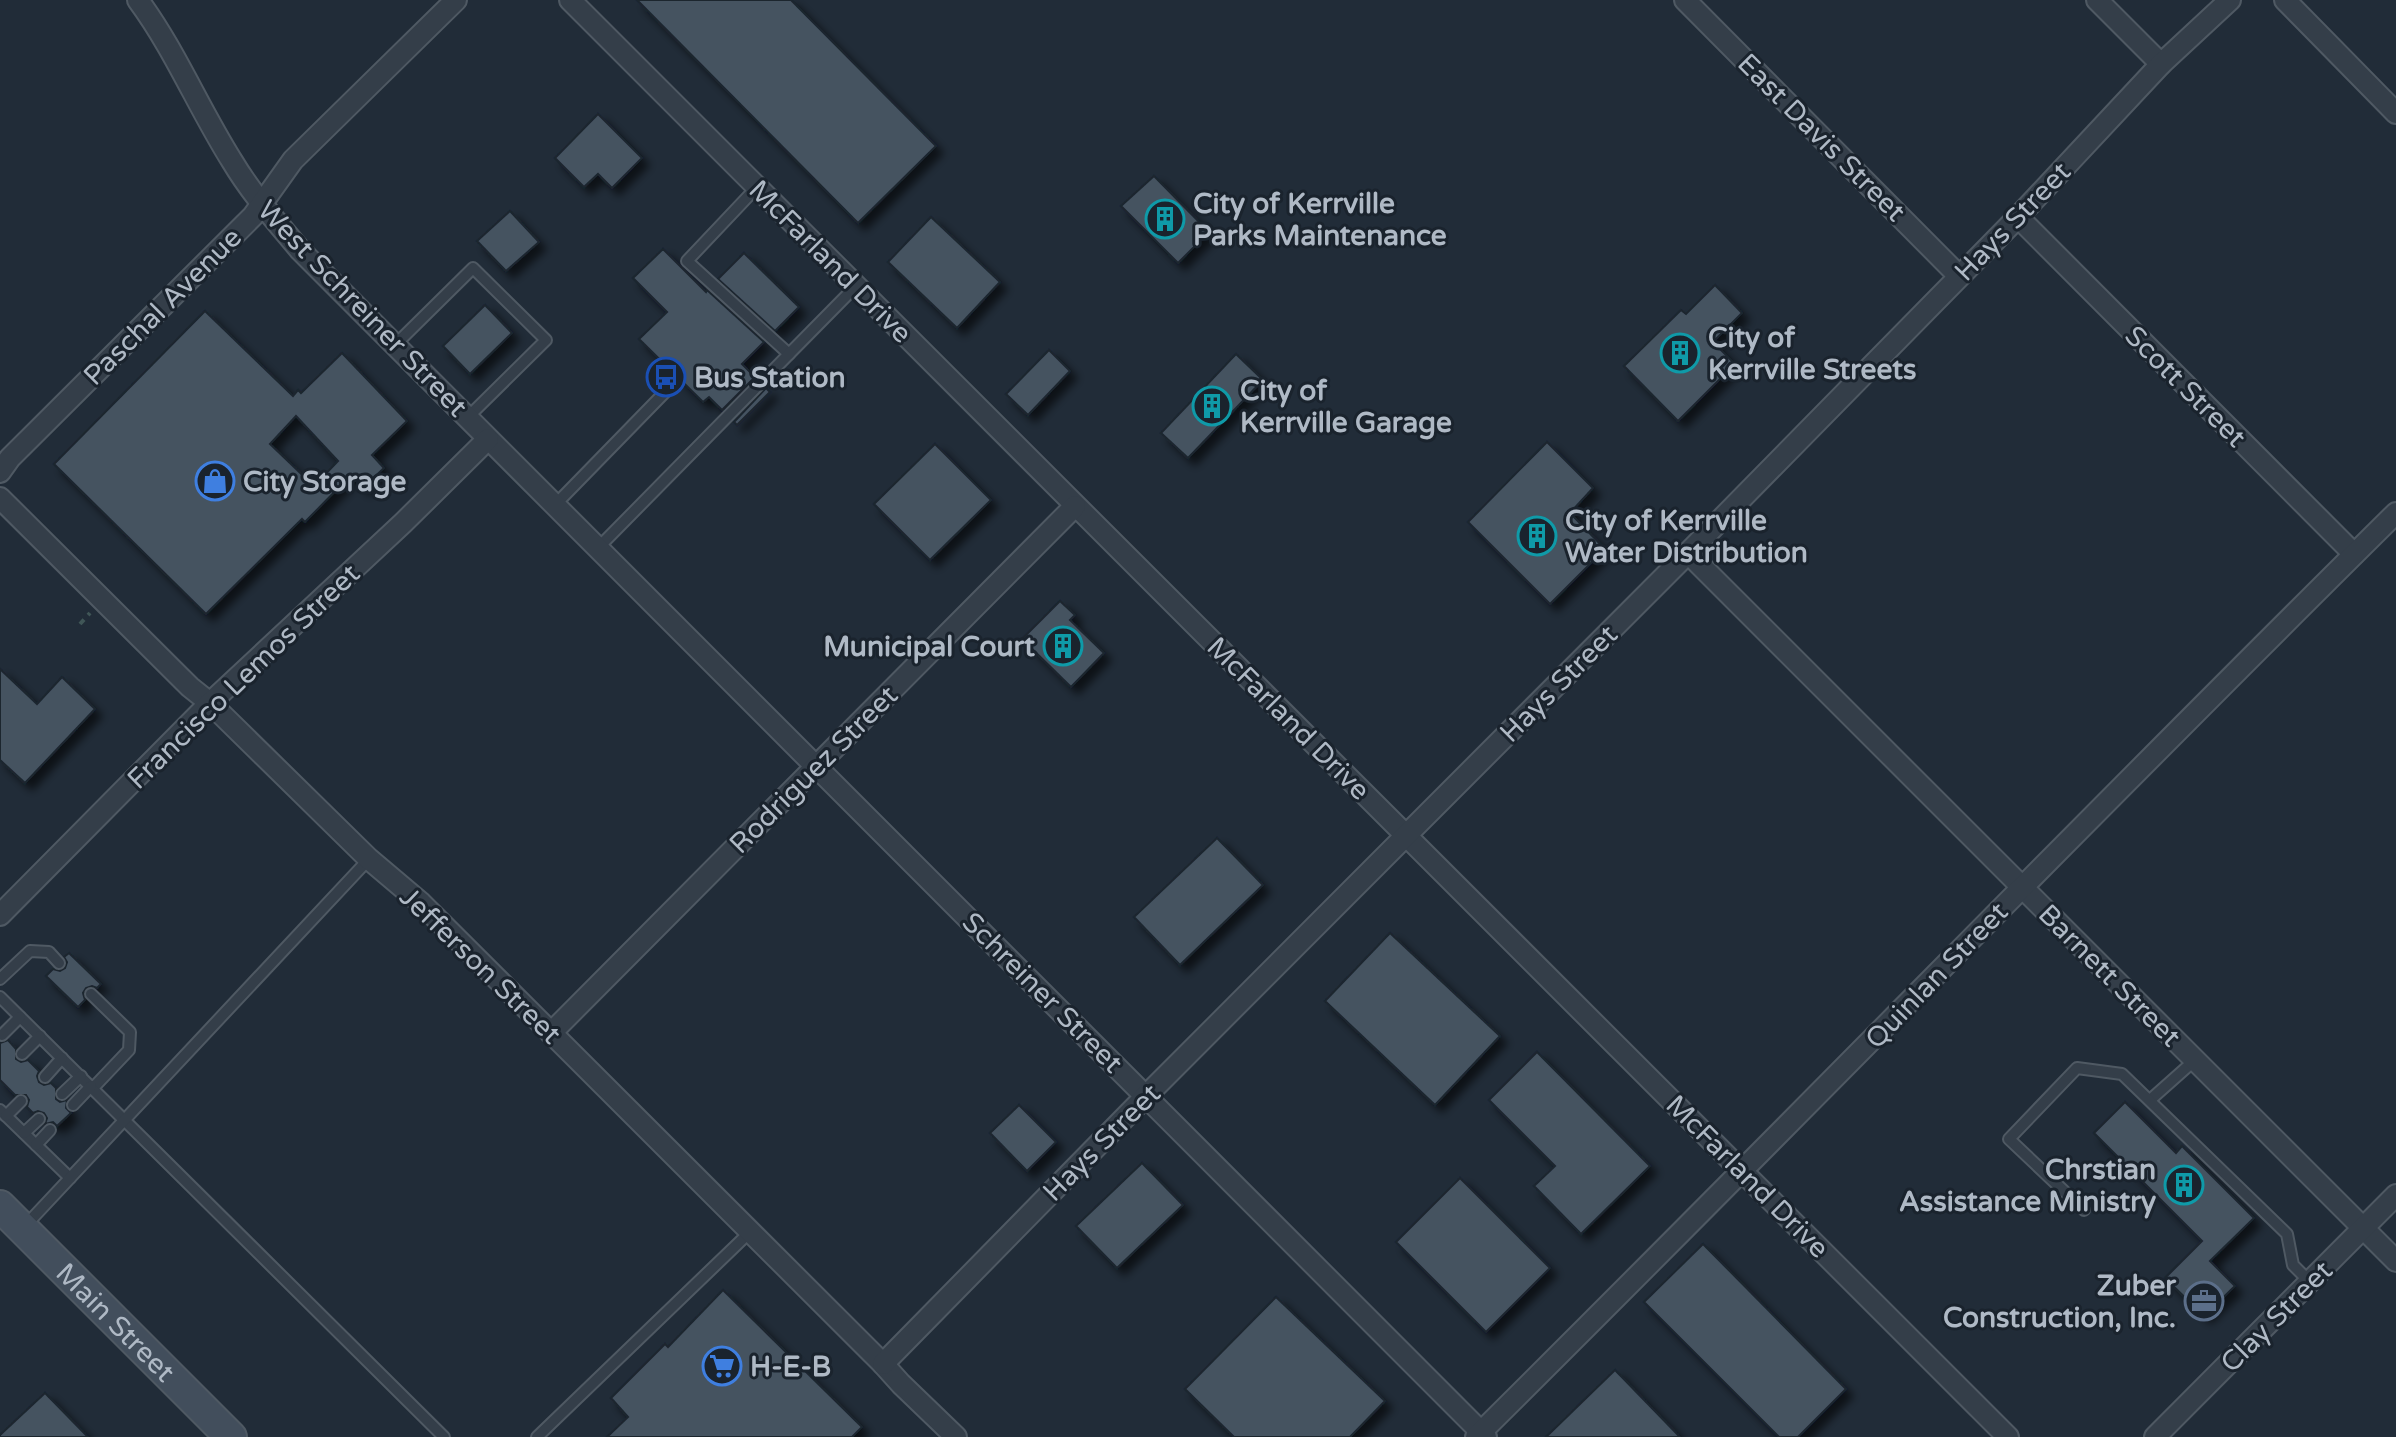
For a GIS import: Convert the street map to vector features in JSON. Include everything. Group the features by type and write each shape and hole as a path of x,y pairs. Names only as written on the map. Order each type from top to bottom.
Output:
{"main road":[{"name":"Main Street","path":"0,1206 231,1437"}],"street":[{"name":"West Schreiner Street","path":"138,0 163,37 233,163 300,250 598,548"},
{"name":"Paschal Avenue","path":"0,472 21,447 253,216 293,160 456,0"},
{"name":"McFarland Drive","path":"570,0 2008,1437"},
{"name":"East Davis Street","path":"1685,0 1958,275"},
{"path":"2097,0 2161,64"},
{"name":"Hays Street","path":"883,1364 1688,553 2018,217 2161,64 2230,0"},
{"path":"2285,0 2396,113"},
{"name":"Scott Street","path":"2018,217 2354,554"},
{"name":"Francisco Lemos Street","path":"0,915 210,703 488,439"},
{"name":"Jefferson Street","path":"0,498 190,687 369,859 421,903 956,1437"},
{"name":"Rodriguez Street","path":"551,1033 1075,506"},
{"name":"Quinlan Street","path":"1481,1435 2021,887 2396,513"},
{"name":"Schreiner Street","path":"598,548 1481,1435"},
{"name":"Barnett Street","path":"1688,553 2396,1261"},
{"name":"Clay Street","path":"2155,1437 2396,1195"}],"lane":[{"path":"757,187 687,261 789,354"},
{"path":"395,345 473,268 546,340 467,418"},
{"path":"598,548 856,286"},
{"path":"555,505 671,386"},
{"path":"23,1228 369,859"},
{"path":"0,979 30,951 49,952 59,963"},
{"path":"73,1105 129,1050 130,1032 91,994"},
{"path":"1,999 444,1437"},
{"path":"2,1035 20,1017"},
{"path":"22,1054 40,1036"},
{"path":"45,1077 62,1058"},
{"path":"2150,1100 2195,1060"},
{"path":"2084,1210 2009,1139 2077,1068 2122,1074 2287,1234 2293,1265 2310,1282"},
{"path":"62,1094 81,1076"},
{"path":"21,1101 3,1113 70,1178"},
{"path":"24,1133 39,1119"},
{"path":"36,1145 50,1130"},
{"path":"537,1437 751,1231"}],"building":[{"path":"637,0 791,0 936,146 858,223"},
{"path":"598,114 642,158 612,188 598,174 584,187 555,158"},
{"name":"City of Kerrville Parks Maintenance","path":"1154,176 1209,232 1178,263 1121,206"},
{"path":"510,211 539,242 506,271 477,241"},
{"path":"931,217 1000,282 957,328 888,262"},
{"path":"663,249 706,292 764,342 742,364 755,377 722,410 709,397 703,402 639,339 667,312 633,278"},
{"path":"744,253 799,307 775,331 718,279"},
{"name":"City of Kerrville Streets","path":"1715,285 1742,313 1713,342 1735,364 1678,421 1624,366 1681,310 1686,314"},
{"path":"485,305 512,333 470,374 443,346"},
{"path":"205,311 293,396 298,390 301,393 342,353 407,421 372,455 384,468 363,488 351,475 206,614 54,464","holes":["296,416 338,461 314,486 270,444"]},
{"path":"1049,350 1070,371 1028,415 1006,394"},
{"name":"City of Kerrville Garage","path":"1236,354 1263,380 1188,458 1161,433"},
{"path":"766,388 770,392 737,425 734,422"},
{"name":"City of Kerrville Water Distribution","path":"1547,442 1593,488 1570,513 1605,549 1550,604 1468,522"},
{"path":"935,444 991,500 930,560 874,504"},
{"name":"Municipal Court","path":"1060,601 1075,615 1070,620 1104,653 1071,687 1022,639"},
{"path":"0,669 37,704 62,677 95,709 25,783 0,760"},
{"path":"1217,838 1263,885 1180,965 1134,917"},
{"path":"1390,933 1500,1036 1435,1105 1325,1001"},
{"path":"69,953 101,984 97,988 86,988 83,993 85,1000 78,1007 46,976 53,969 60,971 65,968 67,962 64,957"},
{"path":"8,1040 16,1049 16,1059 21,1062 28,1060 39,1071 39,1082 44,1085 51,1083 56,1088 56,1099 60,1102 67,1100 66,1108 71,1113 57,1126 53,1122 45,1124 47,1118 44,1113 33,1113 27,1107 29,1100 26,1095 15,1095 0,1080 0,1043"},
{"path":"1537,1052 1650,1166 1581,1234 1534,1186 1555,1166 1489,1100"},
{"name":"Chrstian Assistance Ministry","path":"2125,1102 2176,1153 2182,1146 2254,1218 2210,1261 2235,1286 2204,1316 2165,1278 2202,1241 2094,1133"},
{"path":"1019,1105 1056,1142 1027,1171 990,1133"},
{"path":"1142,1163 1183,1205 1117,1268 1076,1226"},
{"path":"1460,1178 1550,1268 1486,1332 1396,1242"},
{"path":"1703,1244 1846,1389 1798,1437 1779,1437 1644,1302"},
{"name":"H-E-B","path":"723,1290 862,1427 852,1437 607,1437 628,1417 611,1398 665,1344 668,1347"},
{"path":"1276,1297 1385,1401 1350,1437 1234,1437 1185,1389"},
{"path":"1615,1370 1680,1437 1546,1437"},
{"path":"45,1393 88,1437 0,1437 0,1435"}],"place":[{"name":"City of Kerrville Parks Maintenance","path":"1165,219"},
{"name":"City of Kerrville Streets","path":"1680,353"},
{"name":"Bus Station","path":"666,377"},
{"name":"City of Kerrville Garage","path":"1212,406"},
{"name":"City Storage","path":"215,481"},
{"name":"City of Kerrville Water Distribution","path":"1537,536"},
{"name":"Municipal Court","path":"1063,646"},
{"name":"Chrstian Assistance Ministry","path":"2184,1185"},
{"name":"Zuber Construction, Inc.","path":"2204,1301"},
{"name":"H-E-B","path":"722,1366"}]}
